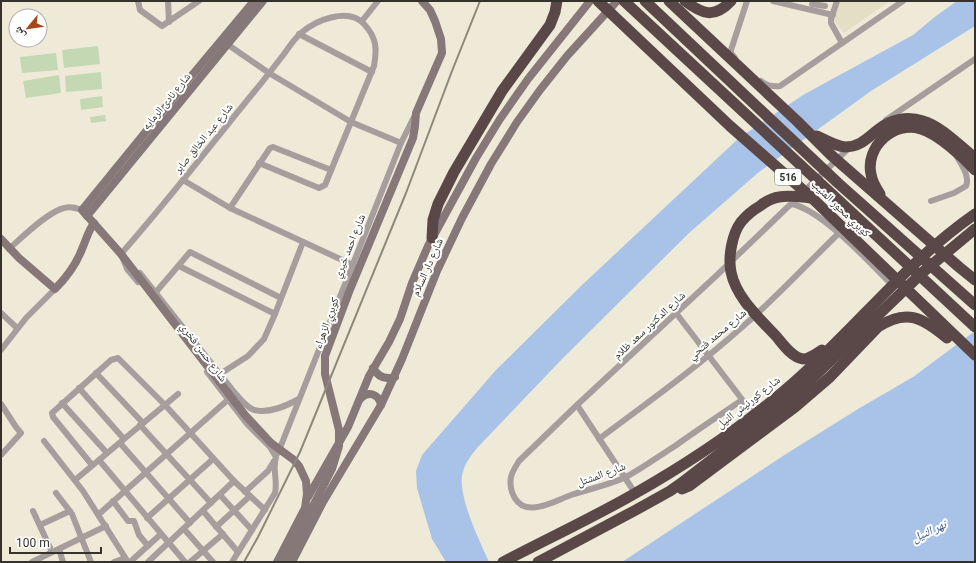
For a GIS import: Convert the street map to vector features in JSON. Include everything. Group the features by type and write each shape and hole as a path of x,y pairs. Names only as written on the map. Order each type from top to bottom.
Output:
{"highway":[{"path":"432,238 433,220 441,197 494,104 550,25 557,1"},
{"name":"كوبري محور المنيب","path":"598,1 730,126 812,198 975,355"},
{"name":"كوبري محور المنيب","path":"624,1 975,327"},
{"name":"كوبري محور المنيب","path":"646,1 838,183 975,305"},
{"path":"669,1 810,133 831,155 975,280"},
{"path":"685,1 697,10 705,13 714,13 726,6 731,1"},
{"path":"810,133 838,146 851,147 864,142 886,124 901,119 916,119 937,128 970,159 975,170"},
{"path":"894,211 880,194 870,173 870,162 874,151 880,141 889,134 899,129 910,127 922,129 970,159"},
{"path":"812,198 789,196 777,197 752,211 741,222 738,228 732,246 730,260 731,272 740,294 755,313 797,357 804,359 810,357 841,338"},
{"path":"935,246 939,238 950,225 975,205"},
{"name":"شارع كورنيش النيل","path":"503,562 635,493 691,459 754,415 785,390 841,338 892,285 935,246 975,214"},
{"name":"شارع كورنيش النيل","path":"538,562 670,491 753,428 802,388 924,272 975,229"},
{"path":"670,491 680,490 689,486 782,418 830,377 878,327 894,319 903,317 921,319 933,326 956,345 975,355"}],"main road":[{"name":"شارع نادى الرمايه","path":"85,213 183,86 254,1"},
{"name":"شارع نادى الرمايه","path":"85,213 263,1"},
{"name":"شارع احمد خيري","path":"416,113 442,53 436,21 430,10 422,1"},
{"name":"شارع دار السلام","path":"272,562 325,466 344,436 373,368 389,342 400,319 415,277 432,238 476,158 509,106 543,59 590,1"},
{"name":"شارع دار السلام","path":"292,562 323,502 381,405 395,377 426,296 448,246 476,191 506,138 528,105 553,73 617,1"},
{"name":"كوبري الزهراء","path":"284,562 332,469 339,446 338,423 325,374 327,351 349,292 412,138 416,113"},
{"path":"85,213 122,253 140,279 245,415 271,443 294,460 303,473 306,481 307,494 305,508 277,562"},
{"path":"1,239 9,249 55,289 67,277 76,263 83,248 87,232 94,223"},
{"path":"373,368 377,374 383,378 395,377"},
{"path":"360,399 364,395 373,394 378,397 381,405"}],"street":[{"path":"167,24 168,1"},
{"path":"139,3 160,26 167,24 199,1"},
{"path":"362,21 378,1"},
{"path":"747,1 731,53 760,80 773,87 780,86 903,1"},
{"path":"773,1 825,6"},
{"path":"837,1 832,23 842,43"},
{"path":"812,5 833,15"},
{"path":"259,162 320,188 325,185 372,72 376,52 374,40 362,21 351,17 342,16 329,18 319,21 299,34 372,72"},
{"name":"شارع عبد الخالق صابر","path":"122,253 270,73 299,34"},
{"path":"227,44 270,73 351,122 401,143"},
{"path":"892,285 839,233 805,208 792,204 842,154 862,137 975,59"},
{"name":"شارع احمد خيري","path":"216,527 234,511 268,471 276,458 401,143 416,113"},
{"path":"885,121 891,128 912,125 934,133 958,158 968,179 966,186 954,193 931,201"},
{"path":"230,208 259,162 273,146 331,170"},
{"path":"182,180 230,208 353,264"},
{"name":"شارع الدكتور سعد ظلام","path":"520,461 577,405 792,204"},
{"path":"9,249 35,226 59,209 72,207 85,213"},
{"name":"شارع محمد فتحي","path":"599,439 709,355 839,233"},
{"path":"220,374 233,367 256,348 264,339 303,242"},
{"path":"156,292 189,253 193,252 281,298"},
{"name":"شارع حسن فخري","path":"122,253 156,292 246,405 253,410 281,408 299,398"},
{"name":"شارع حسن فخري","path":"122,253 127,269 247,424 270,447 276,458"},
{"path":"179,266 275,314"},
{"path":"1,350 17,328 55,289"},
{"path":"1,313 17,328"},
{"path":"676,313 754,415"},
{"path":"92,466 53,417 52,413 111,360 118,358 165,405 234,481 265,510"},
{"path":"96,373 211,503"},
{"path":"79,388 146,472 190,523"},
{"path":"99,514 235,393"},
{"path":"75,480 178,394"},
{"name":"شارع المشتل","path":"520,461 512,472 510,479 514,498 518,504 524,507 532,508 545,505 624,477 643,467 742,400"},
{"path":"62,403 107,453"},
{"path":"1,404 21,433 1,455"},
{"path":"577,405 635,493"},
{"path":"1,418 6,412"},
{"path":"44,441 75,480 99,514 128,561"},
{"path":"232,562 275,493 277,487 274,469 276,458"},
{"path":"147,518 213,459"},
{"path":"99,460 184,562"},
{"path":"113,501 128,521 134,521 151,561 234,481"},
{"path":"56,493 70,511 91,562"},
{"path":"220,495 252,530"},
{"path":"33,511 52,552"},
{"path":"40,525 70,511"},
{"path":"203,511 238,552"},
{"path":"33,562 106,526"},
{"path":"184,528 213,562"},
{"path":"114,562 128,561 145,549 161,534"},
{"path":"190,562 223,534"},
{"path":"59,549 63,562"}],"shaded area":[{"path":"840,1 890,1 844,33 834,20"}],"green space":[{"path":"98,46 100,64 64,68 62,50"},
{"path":"56,53 58,70 22,73 20,57"},
{"path":"101,72 102,89 66,92 65,76"},
{"path":"59,75 61,93 26,98 23,81"},
{"path":"102,96 103,107 81,110 80,99"},
{"path":"105,115 106,121 91,123 90,117"}],"water":[{"path":"957,1 975,1 975,26 871,91 759,172 689,233 563,358 477,448 468,460 463,472 463,492 470,517 489,562 446,562 432,539 417,488 416,471 422,455 496,370 581,286 739,138 803,95 913,35"},
{"name":"نهر النيل","path":"975,331 975,562 622,562 786,454 913,377"}],"railway":[{"path":"244,562 300,452 406,193 480,1"}]}
